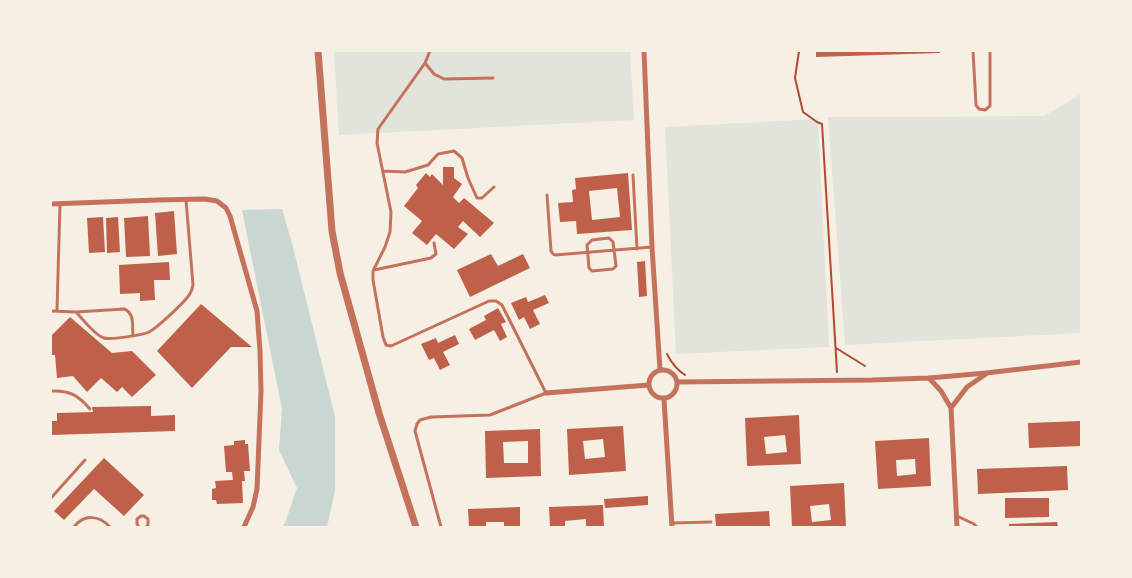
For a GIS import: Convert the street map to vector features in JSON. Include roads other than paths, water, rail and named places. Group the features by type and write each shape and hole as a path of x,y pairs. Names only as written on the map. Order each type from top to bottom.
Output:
{"street":[{"path":"318,51 332,231 340,273 379,412 416,527"},
{"path":"644,51 652,247 660,370"},
{"path":"51,204 204,199 217,202 226,208 230,216 256,311 260,351 261,391 257,489 253,507 244,527"},
{"path":"677,382 929,378 1081,362"},
{"path":"660,370 673,374 677,382 676,391 669,398 664,399 655,396 651,393 648,385 652,375 660,370"},
{"path":"951,408 967,387 986,373"},
{"path":"929,378 941,391 951,408 957,527"},
{"path":"546,393 648,385"},
{"path":"664,399 672,525"}],"lane":[{"path":"430,51 425,63 378,129 377,143 390,212 390,232 374,271 373,280 382,338 386,345 391,346 488,301 496,301 502,306 546,393 490,414 430,417 420,420 416,431 441,527"},
{"path":"973,51 976,105 979,109 986,110 990,106 990,51"},
{"path":"425,63 434,74 444,79 494,78"},
{"path":"383,171 405,172 428,165 438,154 454,151 462,158 477,198 482,198 494,187"},
{"path":"633,174 637,248"},
{"path":"547,195 552,254 652,247"},
{"path":"76,312 101,337 109,339 148,333 187,299 193,285 186,200"},
{"path":"57,310 60,204"},
{"path":"608,238 613,242 614,250 616,266 613,269 592,270 589,268 587,245 592,240 608,238"},
{"path":"374,271 431,258 436,254 434,243"},
{"path":"51,287 58,287"},
{"path":"51,310 76,312 124,309 132,315 133,336"},
{"path":"51,391 64,391 77,396 90,408"},
{"path":"51,498 85,460"},
{"path":"956,515 977,527"},
{"path":"138,527 136,522 138,517 141,516 148,519 146,527"},
{"path":"74,527 84,518 91,517 99,518 110,527"},
{"path":"672,525 711,522"}]}
